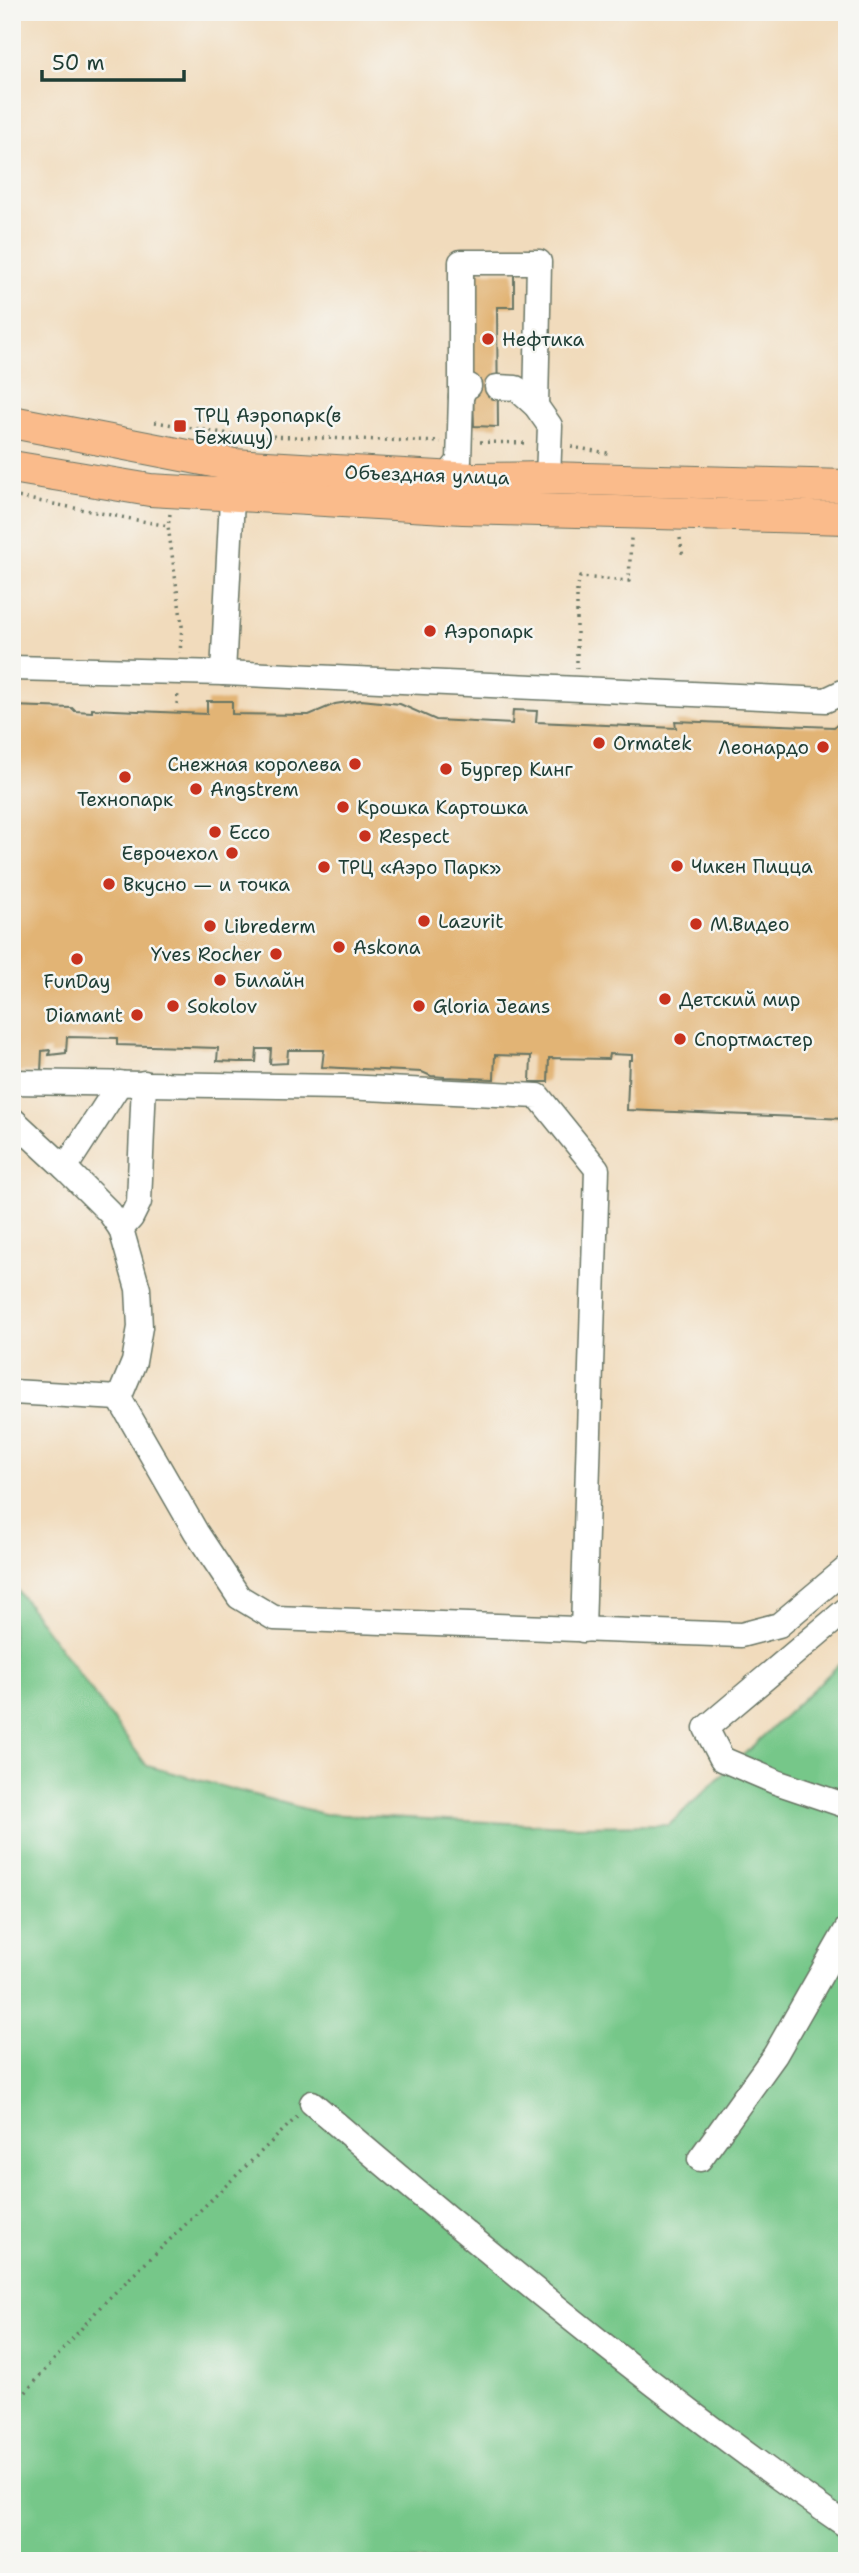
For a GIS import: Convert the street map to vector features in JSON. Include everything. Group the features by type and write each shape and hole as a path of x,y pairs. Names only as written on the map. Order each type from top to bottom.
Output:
{"main road":[{"name":"Объездная улица","path":"12,422 233,479 463,508 847,518"},
{"name":"Объездная улица","path":"12,467 150,490 233,479 447,477 847,486"}],"street":[{"path":"447,477 459,461 467,391 461,262 539,262 536,406"},
{"path":"497,387 516,388 536,406 550,426 548,478"},
{"path":"223,673 233,479"},
{"path":"12,668 223,673 826,699 847,690"},
{"path":"12,1082 344,1087 538,1096 597,1169 583,1630"},
{"path":"65,1168 132,1083"},
{"path":"121,1229 131,1218 139,1202 132,1083"},
{"path":"12,1119 110,1213 121,1229 138,1289 140,1327 134,1362 119,1398"},
{"path":"12,1392 119,1398"},
{"path":"119,1398 195,1532 239,1597 274,1618 741,1634 779,1625 847,1568"},
{"path":"847,1609 706,1728 722,1759 776,1782 847,1806"},
{"path":"700,2159 775,2056 847,1929"},
{"path":"312,2103 437,2210 620,2355 772,2474 847,2526"}],"path":[{"path":"154,422 237,435 550,443 618,455"},
{"path":"12,496 168,526 181,625 177,704"},
{"path":"577,688 577,590 580,577 629,581 631,537"},
{"path":"668,538 681,538 682,558"},
{"path":"12,2408 101,2306 312,2103"}],"green space":[{"path":"12,1583 147,1766 324,1814 570,1826 669,1825 847,1657 847,2561 12,2561"}],"building":[{"path":"469,272 514,272 514,307 497,307 498,427 474,426"},
{"name":"ТРЦ «Аэро Парк»","path":"361,700 400,704 436,720 512,724 513,710 537,711 536,722 676,728 675,721 834,727 847,718 847,1119 627,1110 629,1060 632,1060 632,1055 609,1054 608,1059 549,1058 548,1082 530,1082 531,1056 495,1055 494,1079 445,1077 422,1072 322,1067 324,1050 288,1050 287,1063 270,1064 271,1049 257,1049 256,1062 217,1061 218,1048 117,1045 117,1038 67,1037 66,1053 49,1055 50,1050 42,1051 41,1072 12,1072 12,706 72,708 75,711 92,712 92,709 207,714 207,701 232,701 232,714 309,715 335,704"}],"place":[{"name":"Нефтика","path":"488,339"},
{"name":"ТРЦ Аэропарк(в Бежицу)","path":"180,426"},
{"name":"Аэропарк","path":"430,631"},
{"name":"Ormatek","path":"599,743"},
{"name":"Леонардо","path":"823,747"},
{"name":"Снежная королева","path":"355,764"},
{"name":"Бургер Кинг","path":"446,769"},
{"name":"Технопарк","path":"125,777"},
{"name":"Angstrem","path":"196,789"},
{"name":"Крошка Картошка","path":"343,807"},
{"name":"Ecco","path":"215,832"},
{"name":"Respect","path":"365,836"},
{"name":"Еврочехол","path":"232,853"},
{"name":"Чикен Пицца","path":"677,866"},
{"name":"ТРЦ «Аэро Парк»","path":"324,867"},
{"name":"Вкусно — и точка","path":"109,884"},
{"name":"Lazurit","path":"424,921"},
{"name":"М.Видео","path":"696,924"},
{"name":"Librederm","path":"210,926"},
{"name":"Askona","path":"339,947"},
{"name":"Yves Rocher","path":"276,954"},
{"name":"FunDay","path":"77,959"},
{"name":"Билайн","path":"220,980"},
{"name":"Детский мир","path":"665,999"},
{"name":"Sokolov","path":"173,1006"},
{"name":"Gloria Jeans","path":"419,1006"},
{"name":"Diamant","path":"137,1015"},
{"name":"Спортмастер","path":"680,1039"}]}
